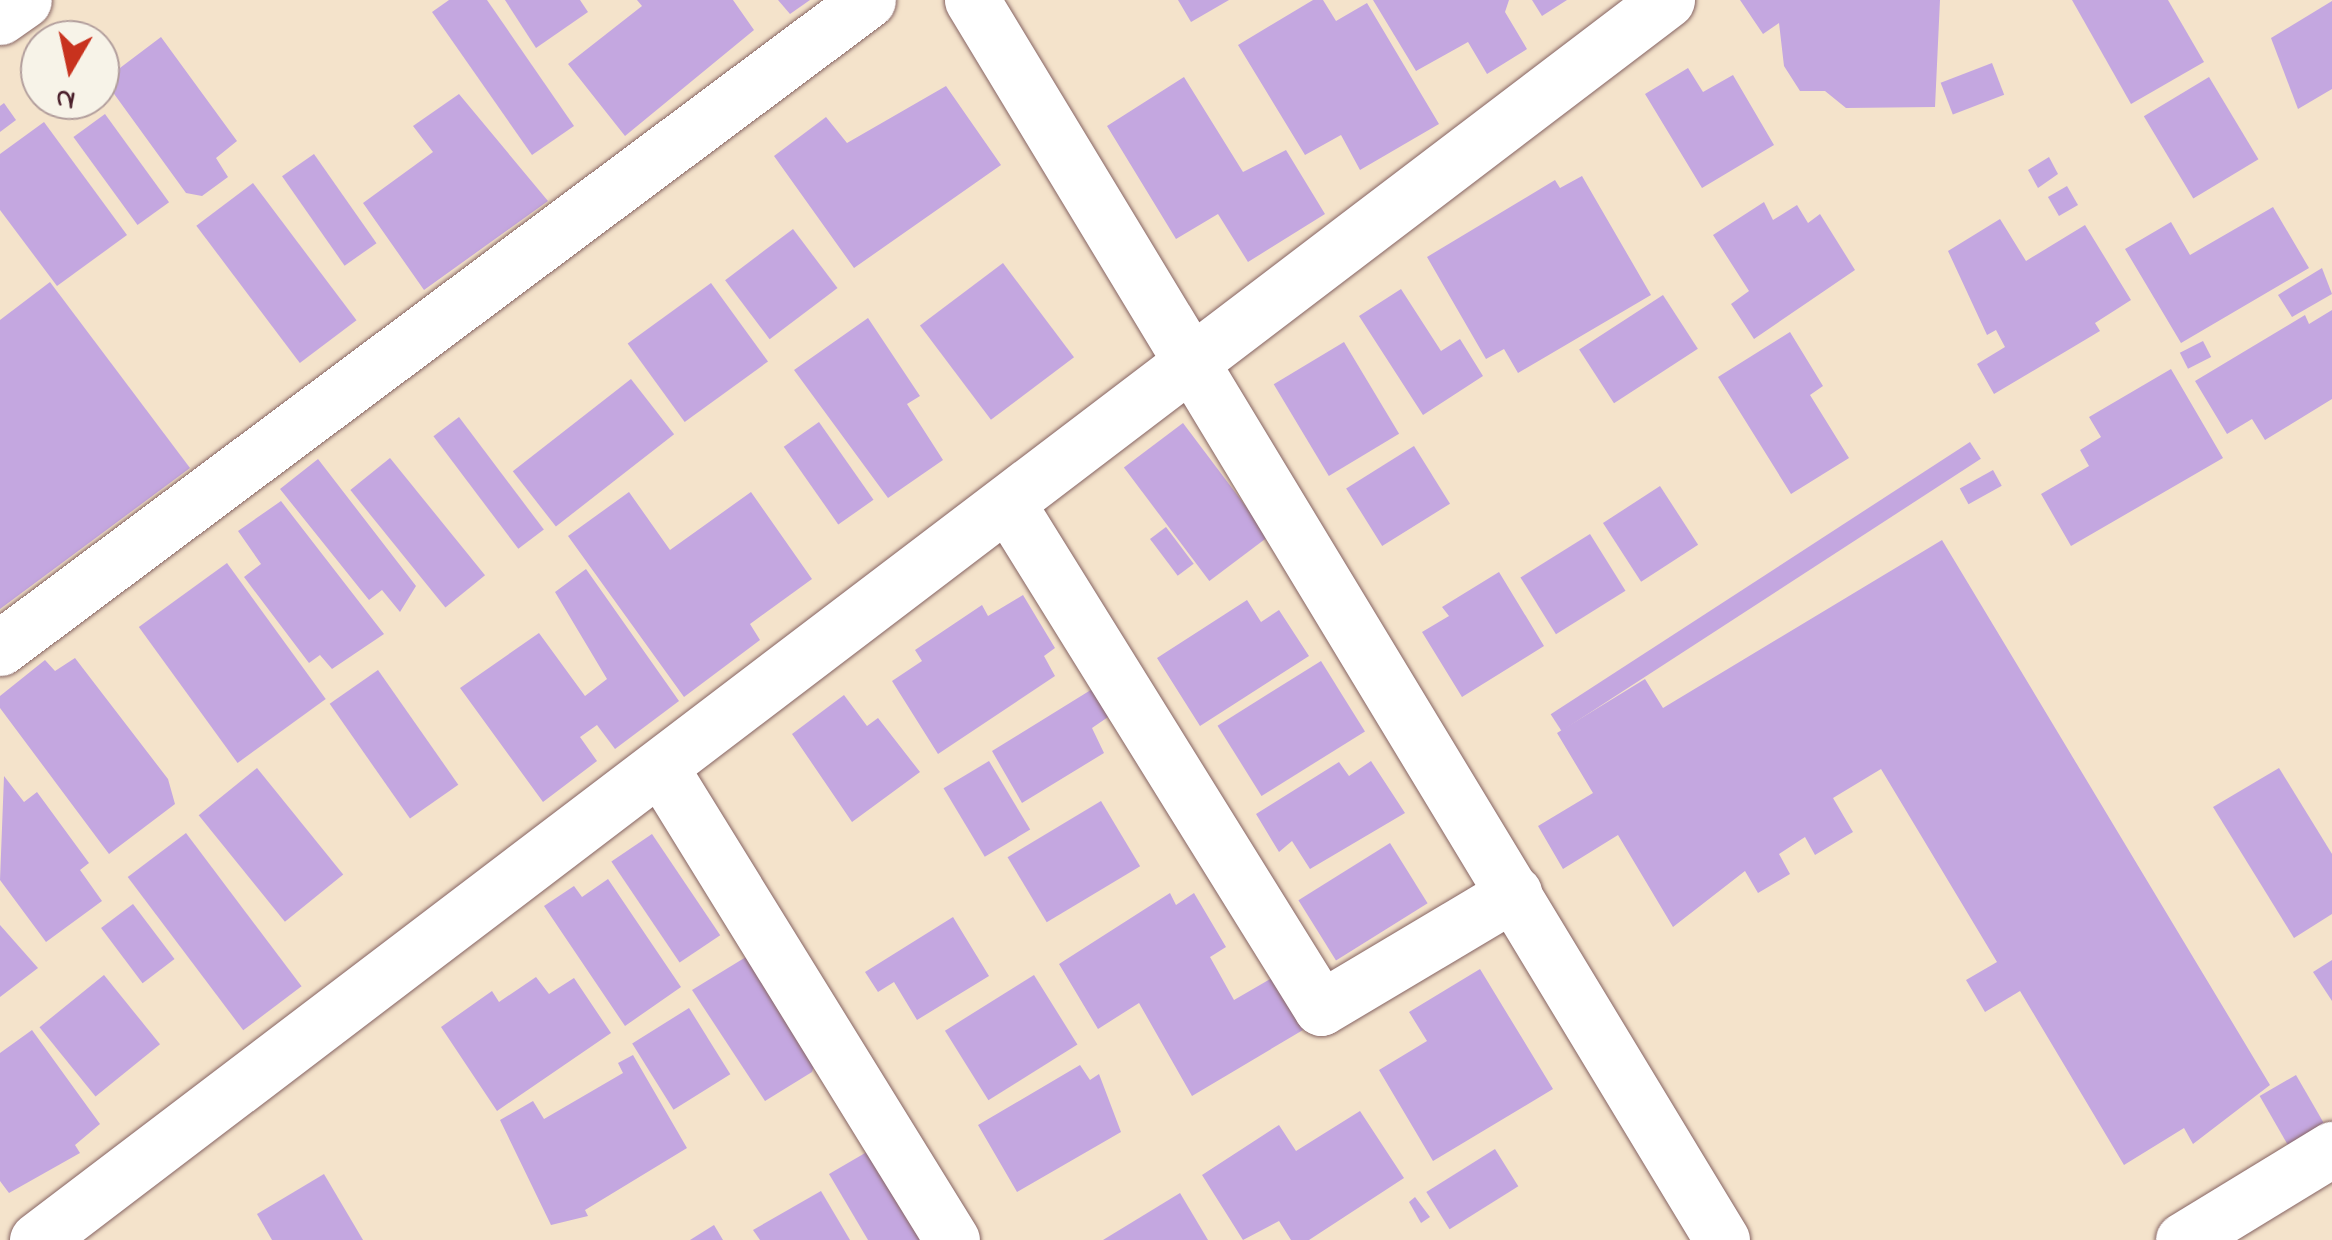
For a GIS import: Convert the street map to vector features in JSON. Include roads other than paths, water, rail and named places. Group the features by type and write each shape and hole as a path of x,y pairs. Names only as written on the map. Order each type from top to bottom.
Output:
{"street":[{"path":"0,17 24,0"},
{"path":"0,648 868,0"},
{"path":"972,0 1195,359 1722,1240"},
{"path":"37,1240 662,770 1667,0"},
{"path":"1008,504 1321,1008 1514,893"},
{"path":"662,770 952,1240"},
{"path":"2183,1240 2332,1149"}]}
